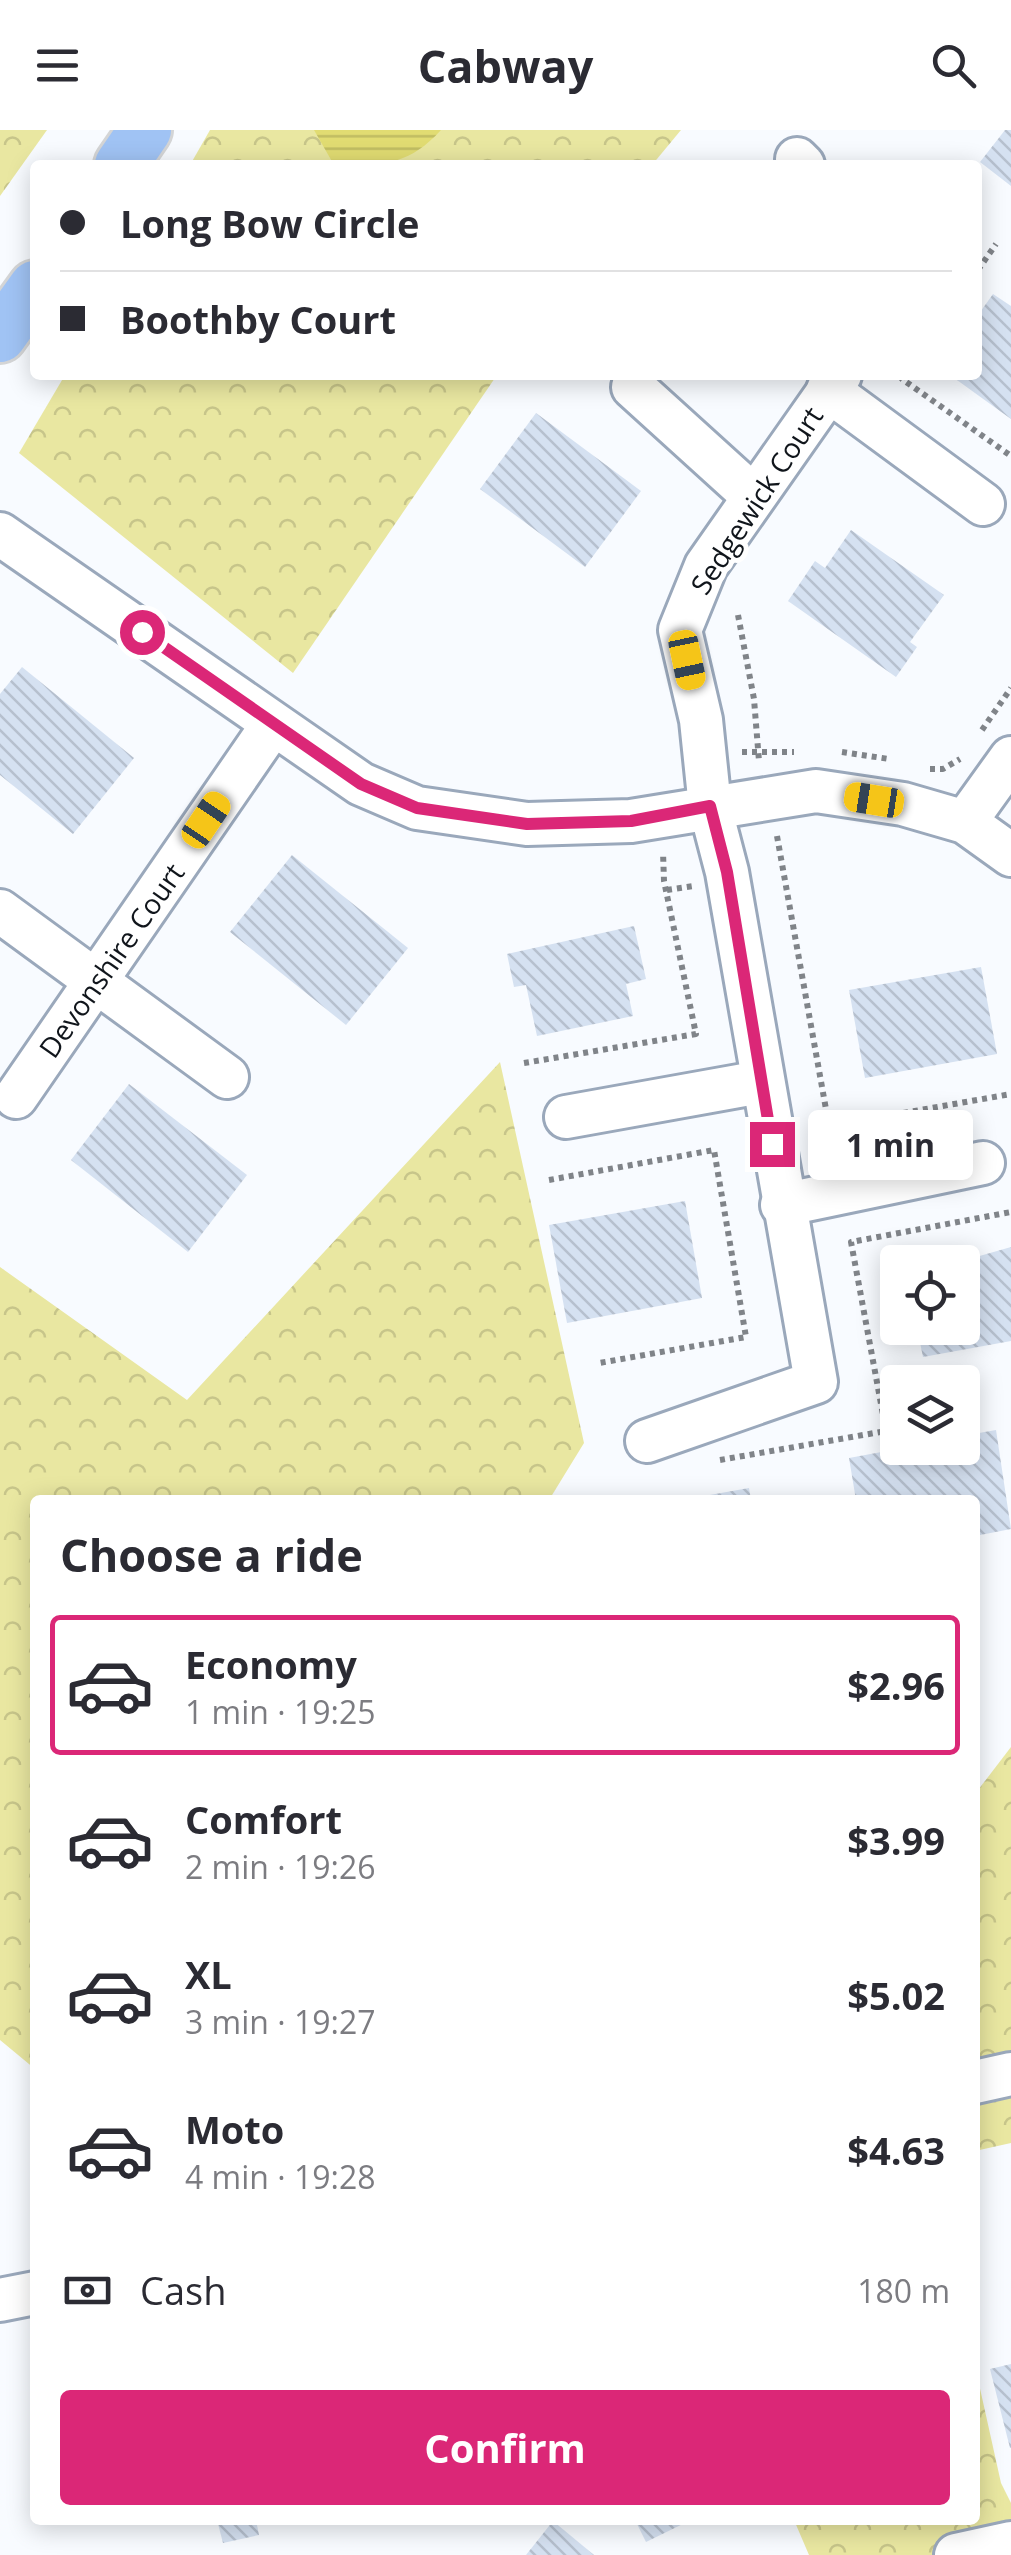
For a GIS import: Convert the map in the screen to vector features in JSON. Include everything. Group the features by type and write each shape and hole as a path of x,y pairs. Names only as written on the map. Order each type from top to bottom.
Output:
{"main road":[{"path":"124,160 145,130"},
{"path":"0,336 30,295"}],"street":[{"name":"Sedgewick Court","path":"647,1441 816,1382 782,1206 727,872 710,806 706,752 680,630 706,566 834,382"},
{"path":"834,382 982,504"},
{"path":"633,387 752,495"},
{"path":"0,534 361,784 417,808 527,824 631,821 816,790 902,804 965,822 1011,854"},
{"name":"Devonshire Court","path":"16,1097 272,724"},
{"path":"965,822 993,750"},
{"path":"0,910 227,1077"},
{"path":"566,1117 761,1082"},
{"path":"782,1206 983,1163"},
{"path":"980,2081 1011,2074"},
{"path":"0,2300 30,2294"},
{"path":"956,2555 1011,2544"}],"path":[{"path":"982,264 996,244"},
{"path":"905,380 1011,456"},
{"path":"738,615 754,700 761,770"},
{"path":"993,750 1011,688"},
{"path":"706,752 808,752"},
{"path":"825,752 860,752 905,763"},
{"path":"916,766 943,769 965,754"},
{"path":"524,1063 696,1034 664,881 661,816"},
{"path":"775,823 829,1126 1011,1094"},
{"path":"549,1180 714,1150 746,1336 599,1363"},
{"path":"880,1399 851,1242 1011,1212"},
{"path":"717,1460 880,1432"}],"green space":[{"path":"0,130 47,130 0,196"},
{"path":"210,130 681,130 656,160 193,160"},
{"path":"62,380 494,380 293,673 19,453"},
{"path":"500,1062 584,1443 552,1495 30,1495 30,2065 0,2040 0,1267 187,1400"},
{"path":"1011,1747 1011,2143 980,2150 980,1787"},
{"path":"980,2388 1001,2483 1011,2503 1011,2555 809,2555 796,2525 980,2525"}],"shaded area":[{"path":"314,130 441,130 417,151 396,160 331,160"}],"building":[{"path":"1005,130 1011,130 1011,186 982,160"},
{"path":"993,294 1011,306 1011,419 957,380 982,380 982,309"},
{"path":"536,413 641,491 585,567 480,489"},
{"path":"851,530 944,595 910,642 917,647 896,677 788,601 815,561 825,568"},
{"path":"22,667 134,758 73,834 0,775 0,694"},
{"path":"292,855 408,948 346,1025 230,932"},
{"path":"634,926 646,979 626,984 633,1016 537,1036 526,985 514,987 507,954"},
{"path":"981,967 997,1054 865,1078 849,990"},
{"path":"129,1084 247,1175 188,1252 71,1160"},
{"path":"685,1201 702,1298 567,1323 549,1225"},
{"path":"1011,1247 1011,1341 923,1357 921,1345 980,1345 980,1256"},
{"path":"996,1430 1011,1529 980,1535 980,1495 855,1495 849,1458 880,1452 880,1465 980,1465 980,1433"},
{"path":"749,1488 750,1495 710,1495"},
{"path":"1011,2364 1011,2448 1010,2448 990,2369"},
{"path":"218,2525 257,2525 259,2535 223,2543"},
{"path":"550,2525 558,2525 594,2555 526,2555"},
{"path":"638,2525 681,2525 646,2542"}],"route":[{"path":"142,632 361,784 417,808 527,824 631,821 710,806 727,872 736,945 772,1144"}]}
